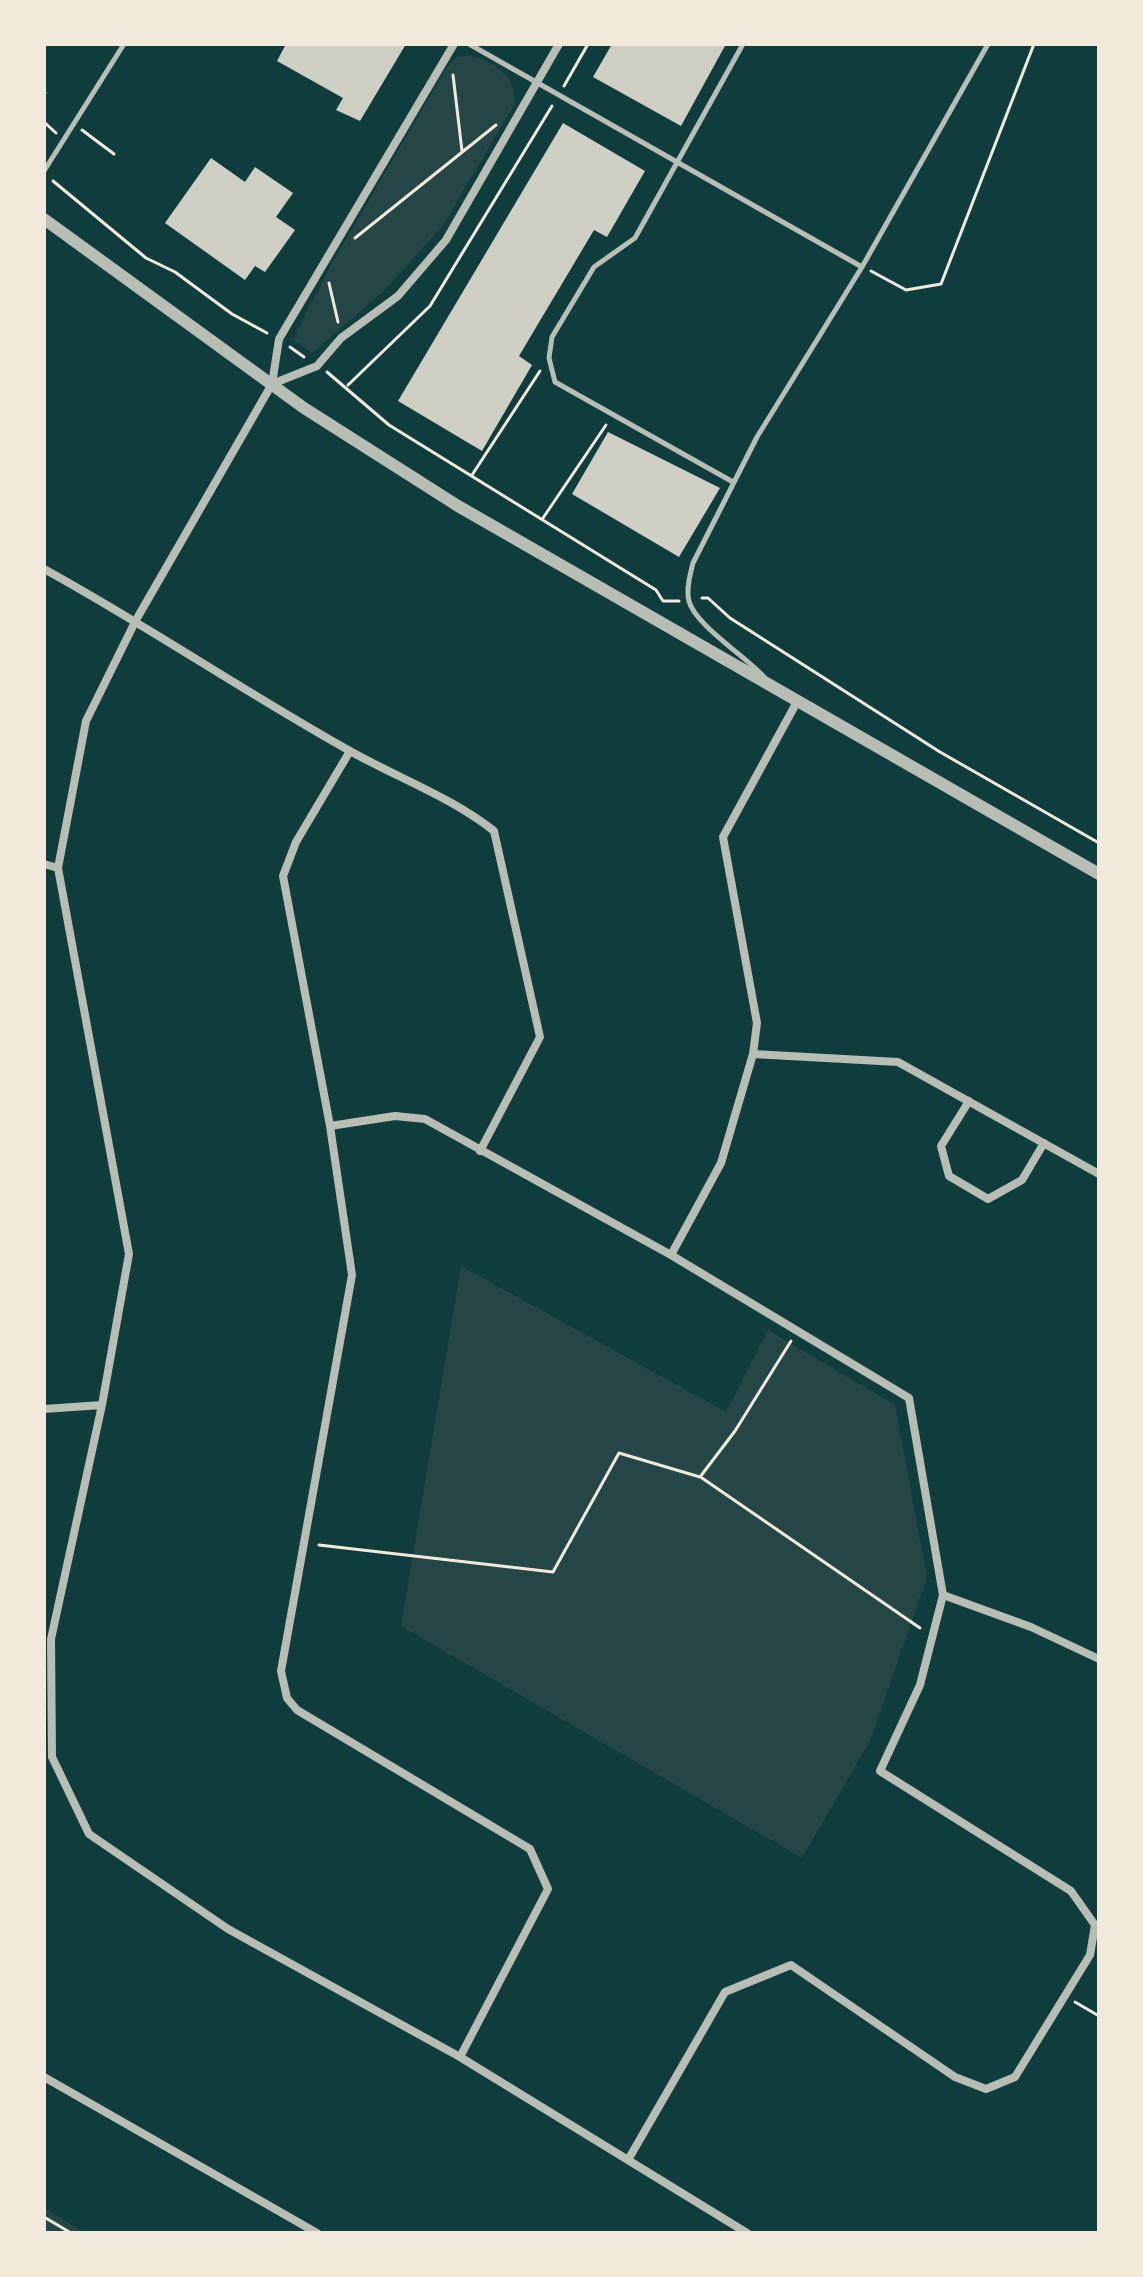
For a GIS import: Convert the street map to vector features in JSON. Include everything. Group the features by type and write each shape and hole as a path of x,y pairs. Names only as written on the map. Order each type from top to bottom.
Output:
{"street":[{"path":"454,44 279,339 272,384 136,620 86,721 58,868 129,1254 102,1405 47,1639 52,1757 89,1834 228,1929 460,2057 747,2233"},
{"path":"272,384 317,366 341,338 398,296 432,258 559,44"},
{"path":"44,219 272,384 458,506 1099,874"},
{"path":"44,569 136,620 350,751 459,808 494,831 540,1037 480,1151"},
{"path":"671,1255 721,1163 753,1054 757,1023 723,837 798,700"},
{"path":"350,751 296,842 283,876 330,1126 352,1275 281,1671 287,1698 316,1723 530,1849 548,1889 460,2057"},
{"path":"44,864 58,868"},
{"path":"753,1054 898,1062 1099,1174"},
{"path":"969,1101 941,1146 949,1176 988,1199 1022,1180 1044,1143"},
{"path":"330,1126 395,1116 425,1119 671,1255 909,1398 943,1595 920,1685 880,1771 1071,1891 1095,1925 1090,1955 1015,2077 986,2089 955,2077 791,1965 725,1992 628,2160"},
{"path":"44,1409 102,1405"},
{"path":"943,1595 1031,1627 1099,1659"},
{"path":"44,2077 317,2233"}],"lane":[{"path":"44,171 124,44"},
{"path":"469,44 862,267"},
{"path":"733,482 555,382 549,358 552,337 594,267 630,244 743,44"},
{"path":"771,685 698,617 688,599 693,563 757,437 862,267 988,44"}],"path":[{"path":"347,386 430,306 588,44"},
{"path":"862,267 906,290 941,284 1034,44"},
{"path":"448,54 462,151"},
{"path":"74,124 114,154"},
{"path":"347,245 497,125"},
{"path":"60,190 146,258 175,272 232,314 279,339 347,386 389,425 656,590 663,601 680,601"},
{"path":"324,264 341,338"},
{"path":"471,475 549,358"},
{"path":"543,518 613,415"},
{"path":"694,598 708,598 730,618 940,752 1099,843"},
{"path":"700,1477 735,1431 798,1331"},
{"path":"304,1543 553,1572 619,1453 700,1477 933,1637"},
{"path":"1064,1996 1099,2016"},
{"path":"44,2217 71,2233"}],"shaded area":[{"path":"470,55 503,72 512,86 514,105 443,225 384,291 312,353 293,339 331,265 447,67 457,57"},
{"path":"461,1266 726,1412 768,1330 895,1405 927,1577 870,1741 802,1858 401,1626"},
{"path":"44,2208 86,2233 44,2233"}],"building":[{"path":"286,44 406,44 360,121 336,110 343,98 277,61"},
{"path":"612,44 726,44 681,126 593,77"},
{"path":"563,123 645,171 607,237 594,230 519,356 532,365 482,451 398,401"},
{"path":"211,158 245,182 255,167 293,193 276,217 295,230 265,272 255,266 245,280 165,223"},
{"path":"608,432 720,488 679,557 572,494"}]}
